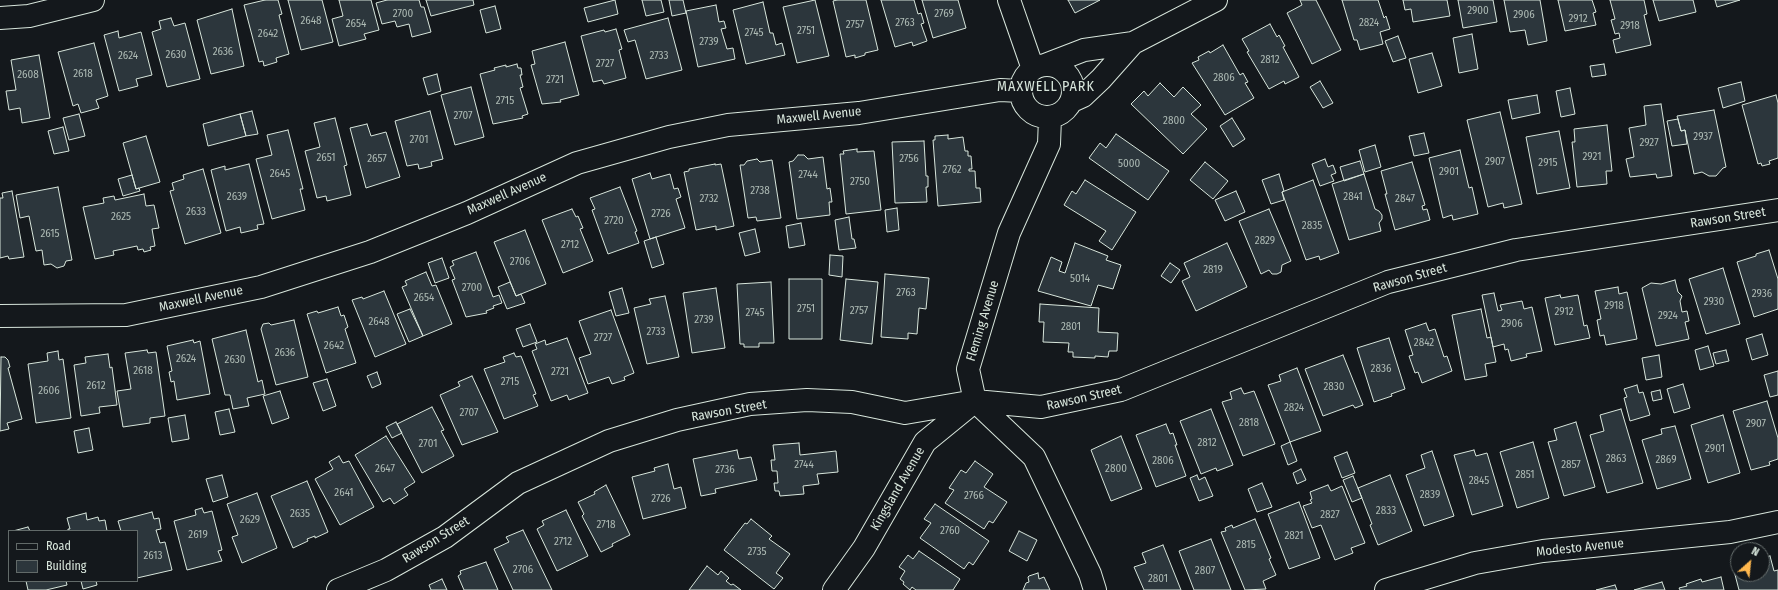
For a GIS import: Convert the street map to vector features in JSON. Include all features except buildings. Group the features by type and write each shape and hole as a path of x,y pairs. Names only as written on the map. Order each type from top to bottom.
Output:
{"street":[{"path":"0,18 29,16 94,0"},
{"path":"1009,0 1039,67"},
{"path":"1133,43 1101,79 1083,96 1072,101 1063,112 1050,118 1043,117 1032,113 1023,104 1020,91 1024,77 1039,67 1084,50 1133,43 1216,0"},
{"path":"1039,67 1053,65 1063,70 1071,81 1073,94 1072,101"},
{"name":"Maxwell Avenue","path":"0,316 126,315 260,287 370,252 467,213 577,163 669,137 728,125 859,113 1000,90 1020,91"},
{"name":"Fleming Avenue","path":"975,401 968,368 1009,233 1048,144 1050,118"},
{"name":"Rawson Street","path":"338,590 386,570 445,537 518,484 609,441 677,420 750,404 807,400 852,402 905,412 975,401 1041,407 1121,390 1388,282 1516,250 1778,210"},
{"path":"975,401 1034,457 1090,574 1095,590"},
{"name":"Kingsland Avenue","path":"834,590 864,548 925,442 975,401"},
{"name":"Modesto Avenue","path":"1386,590 1475,563 1536,552 1730,532 1778,522"}],"district":[{"name":"MAXWELL PARK","path":"1046,87"}]}
